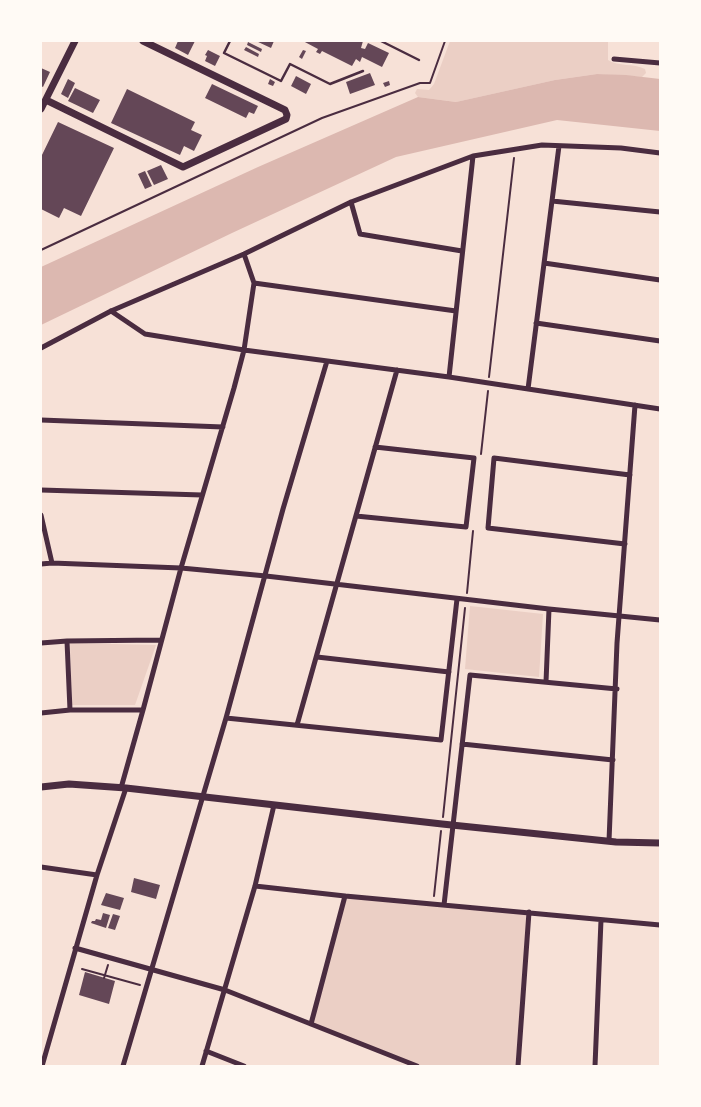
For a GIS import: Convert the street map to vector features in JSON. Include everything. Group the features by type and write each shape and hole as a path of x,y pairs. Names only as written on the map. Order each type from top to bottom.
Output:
{"street":[{"path":"74,41 43,105 182,167 286,119 285,110 143,41"},
{"path":"614,59 660,63"},
{"path":"41,348 111,311 244,254 351,202 473,156 542,145 621,148 660,153"},
{"path":"528,389 559,146"},
{"path":"449,377 473,156"},
{"path":"552,201 660,212"},
{"path":"351,202 360,234 462,251"},
{"path":"42,1066 75,948 124,788 160,640 244,350 254,283 244,254"},
{"path":"544,263 660,280"},
{"path":"254,283 456,311"},
{"path":"111,311 145,334 244,350 449,377 660,410"},
{"path":"536,323 660,341"},
{"path":"123,1066 226,718 283,509 327,361"},
{"path":"297,725 397,370"},
{"path":"609,842 619,617 635,405"},
{"path":"41,420 223,427"},
{"path":"356,516 466,527 474,458 375,447"},
{"path":"625,544 488,528 494,458 630,475"},
{"path":"41,490 202,495"},
{"path":"41,515 52,562"},
{"path":"41,564 52,562 181,568 660,620"},
{"path":"226,718 442,740 458,599"},
{"path":"546,682 549,609"},
{"path":"41,643 67,640 160,640"},
{"path":"67,640 70,710"},
{"path":"316,657 449,672"},
{"path":"444,905 470,675 616,689"},
{"path":"41,713 70,710 143,710"},
{"path":"462,744 613,760"},
{"path":"41,787 69,784 124,788 453,826 609,842 660,843"},
{"path":"202,1066 255,886 274,805"},
{"path":"41,867 97,875"},
{"path":"255,886 660,925"},
{"path":"311,1024 345,896"},
{"path":"518,1066 529,912"},
{"path":"594,1066 601,920"},
{"path":"75,948 225,990 415,1065"},
{"path":"206,1052 244,1066"}],"lane":[{"path":"230,41 224,53 281,81 290,64 330,84 363,71"},
{"path":"380,41 419,60"}],"path":[{"path":"41,250 322,118 420,83 430,83 445,41"},
{"path":"82,969 140,984"}],"shaded area":[{"path":"450,41 608,41 608,60 617,64 640,67 645,69 646,73 642,77 597,74 555,80 456,102 418,97 415,93 417,89 429,90 434,84"},
{"path":"597,74 660,79 660,131 557,120 396,157 41,325 41,267 258,167 418,97 456,102 555,80"},
{"path":"470,606 543,614 539,677 465,669"},
{"path":"70,643 156,645 135,705 72,705"},
{"path":"345,896 529,912 518,1066 417,1066 311,1024"}],"building":[{"path":"178,41 195,41 188,55 175,48"},
{"path":"256,41 274,41 271,48"},
{"path":"303,41 363,41 361,48 365,49 368,43 389,53 382,67 362,57 360,62 356,59 352,66 322,51 320,54 316,52 318,49"},
{"path":"248,42 262,49 261,52 247,45"},
{"path":"246,47 259,54 258,57 244,50"},
{"path":"208,50 220,56 215,66 205,61 207,56 205,55"},
{"path":"303,50 306,51 302,59 299,57"},
{"path":"41,68 50,72 43,87 41,86"},
{"path":"370,73 375,85 350,94 346,82"},
{"path":"296,76 311,84 306,94 291,86"},
{"path":"68,79 75,83 68,98 61,94"},
{"path":"270,79 275,82 273,86 268,84"},
{"path":"389,81 390,85 385,87 383,83"},
{"path":"212,84 258,106 254,114 249,112 246,118 205,98"},
{"path":"75,88 100,100 93,113 68,101"},
{"path":"127,89 195,122 191,130 202,135 194,151 184,146 180,155 111,123"},
{"path":"58,122 114,148 81,216 64,208 59,218 41,209 41,157"},
{"path":"161,165 168,179 154,185 147,171"},
{"path":"145,171 152,186 145,189 138,174"},
{"path":"134,878 160,885 156,899 131,892"},
{"path":"106,893 124,898 120,910 101,905"},
{"path":"103,913 110,915 106,928 91,923 96,919 101,920"},
{"path":"113,914 120,916 115,930 108,928"},
{"path":"85,972 115,981 109,1004 79,995"}]}
